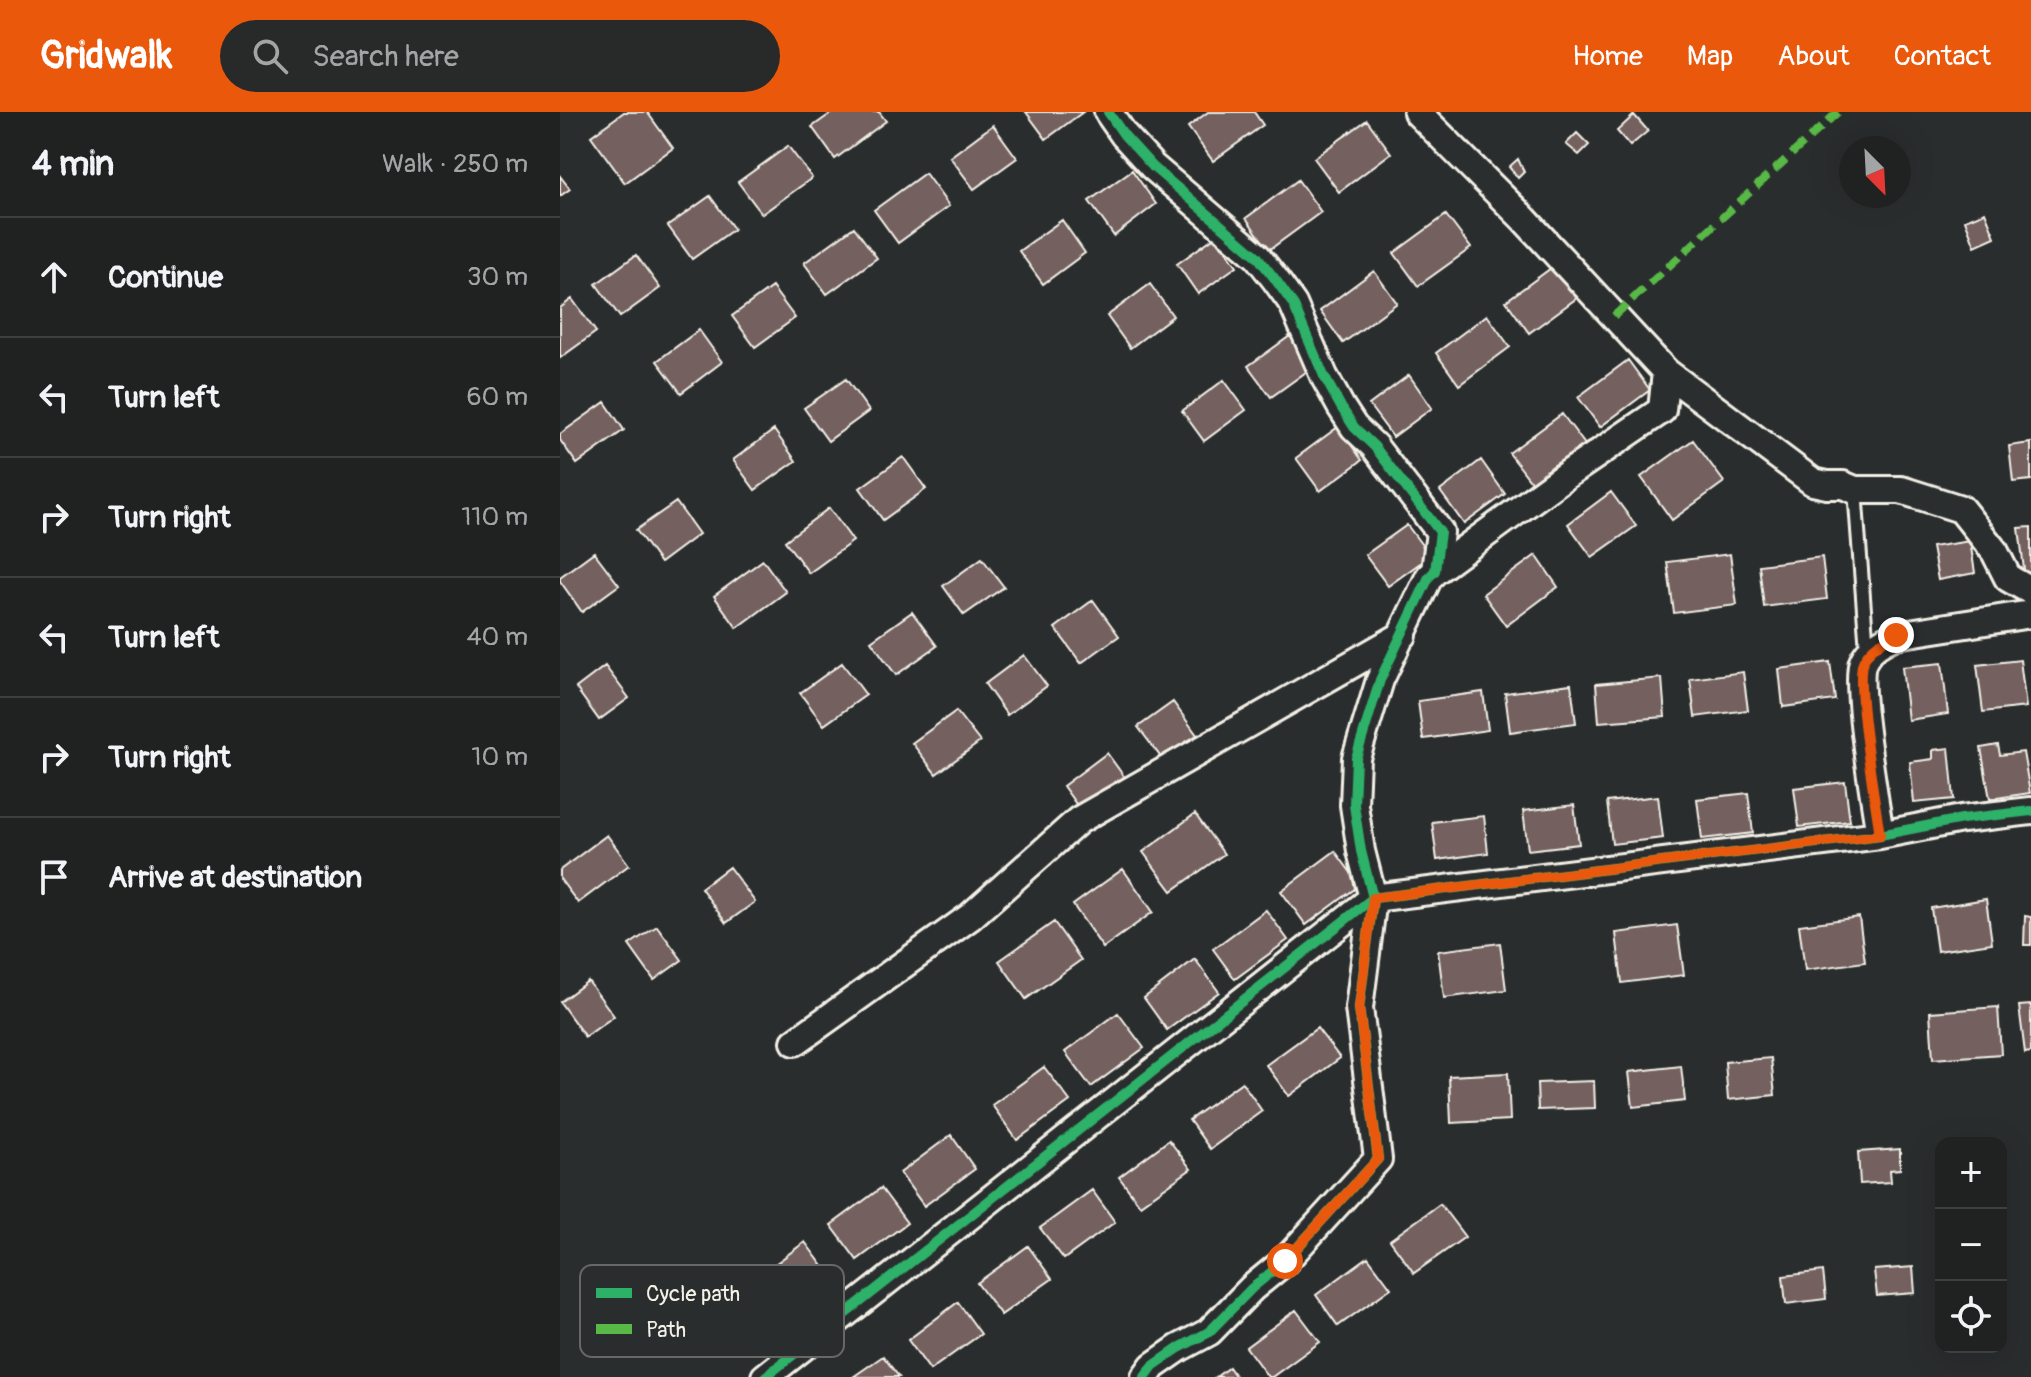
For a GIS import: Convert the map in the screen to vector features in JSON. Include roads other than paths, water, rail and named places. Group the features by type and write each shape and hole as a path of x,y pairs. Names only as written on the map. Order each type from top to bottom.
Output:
{"street":[{"path":"1108,112 1153,167 1257,256 1293,304 1324,376 1348,417 1440,532 1435,571"},
{"path":"1417,112 1525,220 1666,372 1813,482 1843,485 1855,490 1901,490 1961,509 1995,552 2008,578 2031,591"},
{"path":"1145,1377 1153,1366 1209,1332 1252,1288 1285,1261 1378,1159 1359,1008 1373,898 1354,805 1356,758 1380,680 1429,577 1562,478 1662,410 1666,372"},
{"path":"1440,532 1483,537"},
{"path":"1880,835 1866,736 1861,665 1867,654 1880,642 1896,635 2031,614"},
{"path":"795,1042 970,917 1079,820 1403,635"},
{"path":"844,1315 1373,898 1880,835 1962,819 2031,811"},
{"path":"765,1377 790,1357"}],"lane":[{"path":"1855,490 1867,654"}]}
